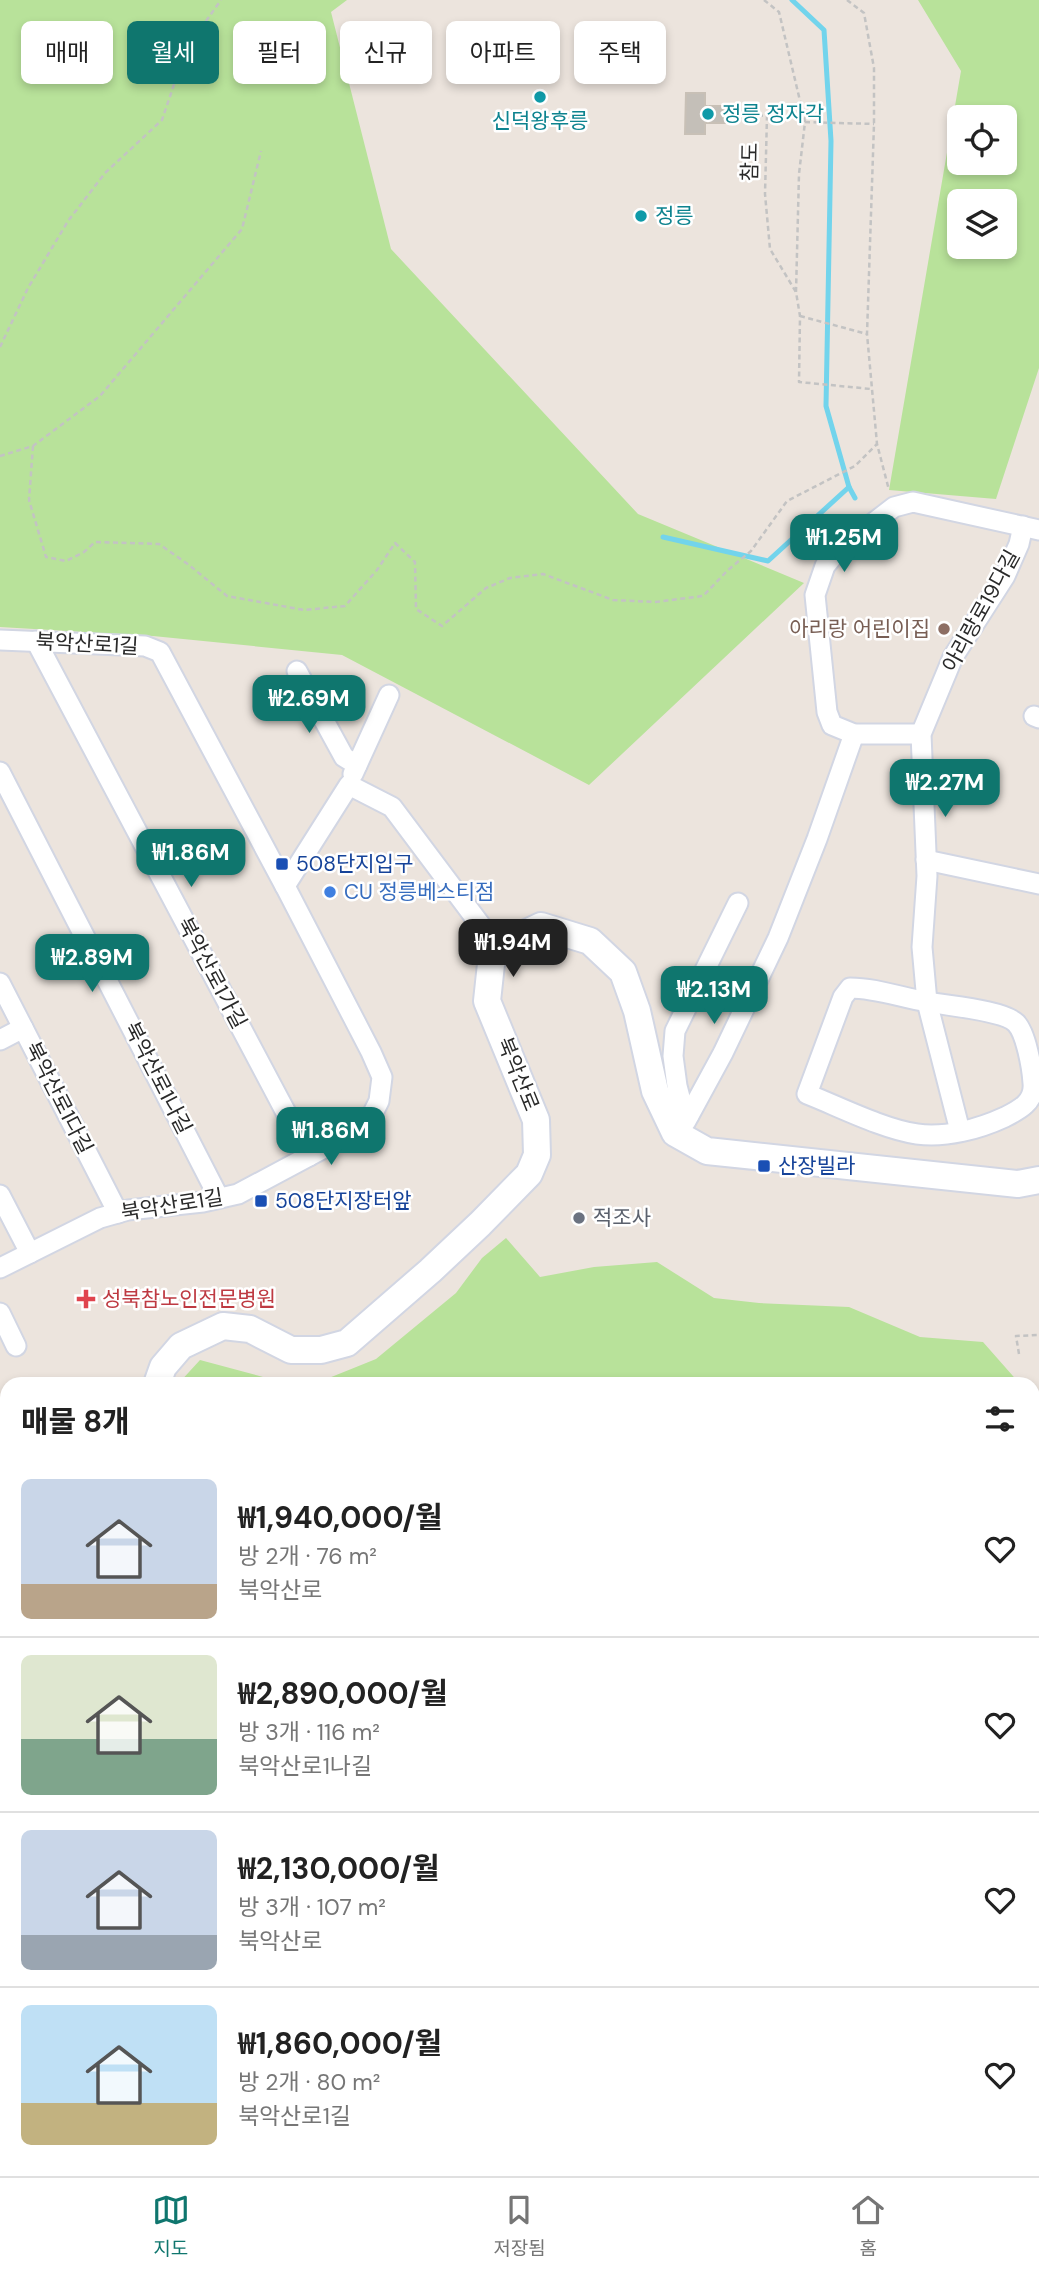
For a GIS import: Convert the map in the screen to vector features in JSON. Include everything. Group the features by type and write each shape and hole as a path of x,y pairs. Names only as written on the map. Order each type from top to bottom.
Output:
{"street":[{"path":"921,734 854,734 832,725 827,712 814,595 825,566 837,551 894,507 913,502 1031,528"},
{"name":"아리랑로19다길","path":"960,1131 927,1002 922,947 926,860 921,734 953,657 1005,576 1018,544 1031,528"},
{"name":"북악산로1길","path":"0,640 145,646 160,652 285,886 382,1077 379,1101 367,1125 238,1194 203,1202 128,1210 100,1218 0,1268"},
{"name":"북악산로1가길","path":"36,641 309,1156"},
{"path":"297,671 344,757 357,765"},
{"path":"285,886 349,785 389,695"},
{"path":"682,1124 723,1053 778,938 854,734"},
{"name":"북악산로1나길","path":"0,772 219,1198"},
{"path":"349,785 392,807 497,947 541,926 590,941 623,972 637,1012 655,1091 708,1152 1018,1184 1039,1180"},
{"path":"926,860 1039,884"},
{"path":"682,1124 682,1105 673,1056 675,1031 738,903"},
{"name":"북악산로","path":"159,1377 163,1367 181,1346 223,1326 250,1329 291,1350 321,1350 347,1343 440,1262 529,1174 537,1156 536,1120 487,1001 491,964 497,947"},
{"name":"북악산로1다길","path":"0,983 118,1213"},
{"path":"850,988 866,988 991,1013 1014,1021 1022,1032 1035,1070 1034,1091 1023,1108 984,1127 960,1131 919,1134 898,1130 807,1094 843,997 850,988"},
{"path":"0,1040 23,1028"},
{"path":"0,1195 30,1253"},
{"path":"0,1312 16,1346"}],"path":[{"path":"0,347 28,288 68,221 105,173 162,120 186,49 220,0"},
{"path":"764,0 779,12 804,122 799,174 796,292 800,316 799,382 870,389"},
{"path":"847,0 864,13 874,68 867,334 877,444 894,507"},
{"name":"참도","path":"741,115 767,116 765,194 770,249 796,292"},
{"path":"804,122 874,124"},
{"path":"0,456 33,446 100,396 242,229 261,150"},
{"path":"800,316 867,334"},
{"path":"33,446 29,500 46,557 66,561 84,552 95,542 159,544 227,596 304,610 345,606 377,570 395,543 415,562 416,609 442,625 486,588 510,578 543,574 613,600 655,602 703,596 751,551 787,501 855,467 877,444"},
{"path":"1019,1354 1016,1336 1039,1335"}],"green space":[{"path":"0,0 347,0 331,12 340,48 340,84 349,84 391,249 638,514 804,583 589,785 342,655 153,636 0,627"},
{"path":"918,0 1039,0 1039,368 996,499 889,490 947,152 947,175 1017,175 1017,105 955,105 961,71"},
{"path":"506,1238 540,1277 594,1267 657,1262 714,1298 849,1307 920,1337 983,1342 1014,1377 331,1377 376,1359 456,1293 482,1258"},
{"path":"200,1360 263,1377 184,1377"}],"building":[{"name":"정릉 정자각","path":"686,93 705,93 705,106 731,106 731,123 705,123 705,134 685,134"}],"waterway":[{"path":"792,0 824,30 831,141 826,406 849,487 855,498"},
{"path":"663,537 768,561 849,487"}],"place":[{"name":"신덕왕후릉","path":"540,97"},
{"name":"정릉 정자각","path":"708,114"},
{"name":"정릉","path":"641,216"},
{"name":"아리랑 어린이집","path":"944,629"},
{"name":"508단지입구","path":"282,864"},
{"name":"CU 정릉베스티점","path":"330,892"},
{"name":"산장빌라","path":"764,1166"},
{"name":"508단지장터앞","path":"261,1201"},
{"name":"적조사","path":"579,1218"},
{"name":"성북참노인전문병원","path":"86,1299"}]}
